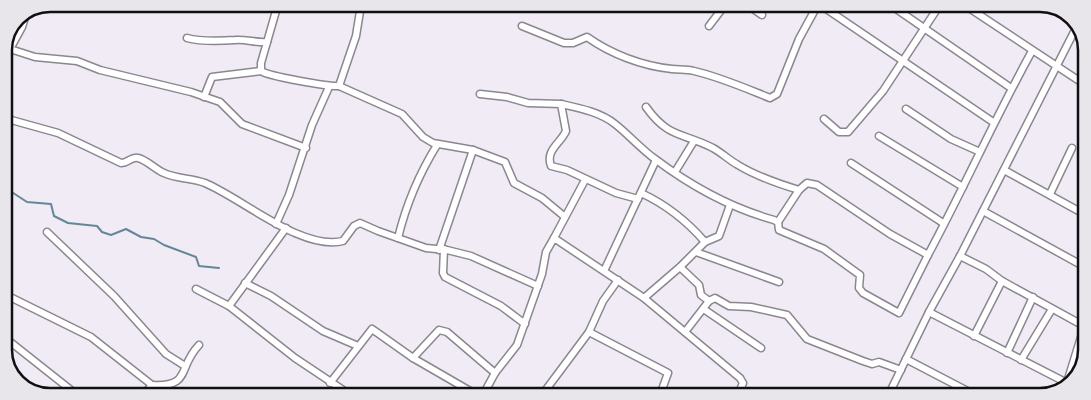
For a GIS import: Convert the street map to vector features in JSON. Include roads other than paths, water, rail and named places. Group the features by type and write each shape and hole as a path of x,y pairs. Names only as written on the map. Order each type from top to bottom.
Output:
{"street":[{"path":"276,12 261,63 262,70 266,74 276,77 301,79 329,87 339,86 402,114 423,137 437,144 473,150 505,162 514,183 542,198 565,217"},
{"path":"339,86 356,36 360,12"},
{"path":"710,26 720,12"},
{"path":"757,12 762,15"},
{"path":"522,26 564,43 573,43 586,37 621,57 670,69 692,70 770,98 777,94 800,39 814,12"},
{"path":"831,12 993,122"},
{"path":"901,12 1011,88"},
{"path":"824,119 839,132 848,132 883,91 902,59 935,12"},
{"path":"975,12 1078,80"},
{"path":"13,45 23,23"},
{"path":"892,388 929,312 960,256 1074,32"},
{"path":"187,38 200,41 237,40 253,43 267,42"},
{"path":"12,51 30,56 77,61 100,70 142,78 220,102 242,124 306,148"},
{"path":"928,255 890,234 817,185 807,183 799,190 778,222 779,230 824,249 857,272 860,275 860,288 863,292 899,313 928,255 943,223 963,187 993,122 1032,51"},
{"path":"204,97 212,77 262,70"},
{"path":"276,224 306,148 311,128 329,87"},
{"path":"480,94 507,97 528,103 561,104 595,113 614,123 656,160 730,205 778,222"},
{"path":"561,104 566,131 551,151 550,164 616,193 640,196 658,201 684,219 705,242"},
{"path":"646,107 656,121 667,130 716,149 743,168 799,190"},
{"path":"906,109 951,140 980,152"},
{"path":"12,120 58,133 121,163 135,157 140,158 165,174 202,182 226,192 276,224 333,244 343,241 354,226 360,223 398,238 471,256 538,286"},
{"path":"879,136 963,187"},
{"path":"675,172 694,141"},
{"path":"398,238 405,212 420,175 437,144"},
{"path":"1050,194 1072,148"},
{"path":"473,150 441,250 443,274 445,277 501,306 525,324"},
{"path":"604,271 656,160"},
{"path":"851,163 943,223"},
{"path":"1004,170 1078,210"},
{"path":"487,388 495,373 517,345 538,286 546,252 585,180"},
{"path":"644,298 680,267 705,242 719,236 730,205"},
{"path":"983,211 1078,263"},
{"path":"229,306 286,228"},
{"path":"47,232 114,296 158,347 185,366"},
{"path":"554,238 644,298 742,381 742,388"},
{"path":"696,252 778,282"},
{"path":"960,256 986,269 1002,281 1052,309 1078,322"},
{"path":"680,267 699,285 701,295 709,301"},
{"path":"547,388 589,332 602,302 618,280"},
{"path":"974,336 1002,281"},
{"path":"244,283 271,296 323,331 358,346"},
{"path":"196,288 229,306 339,388"},
{"path":"1007,353 1033,297"},
{"path":"13,298 92,336 152,385 166,386 180,378 184,373 189,356 199,345"},
{"path":"685,332 704,310 709,301 715,298 729,306 751,307 780,312 793,319 807,339 872,364 879,362 901,370"},
{"path":"1021,360 1052,309"},
{"path":"704,310 761,348"},
{"path":"929,312 1060,382"},
{"path":"330,383 372,329 413,358 465,388"},
{"path":"413,358 439,330 447,332 495,373"},
{"path":"589,332 668,373 663,388"},
{"path":"13,344 68,388"},
{"path":"1070,374 1078,347"},
{"path":"906,359 962,388"},
{"path":"149,388 152,385"}],"waterway":[{"path":"12,193 27,202 51,204 54,216 68,223 97,226 102,232 111,235 126,229 141,237 154,239 164,245 196,257 199,266 219,268"}]}
